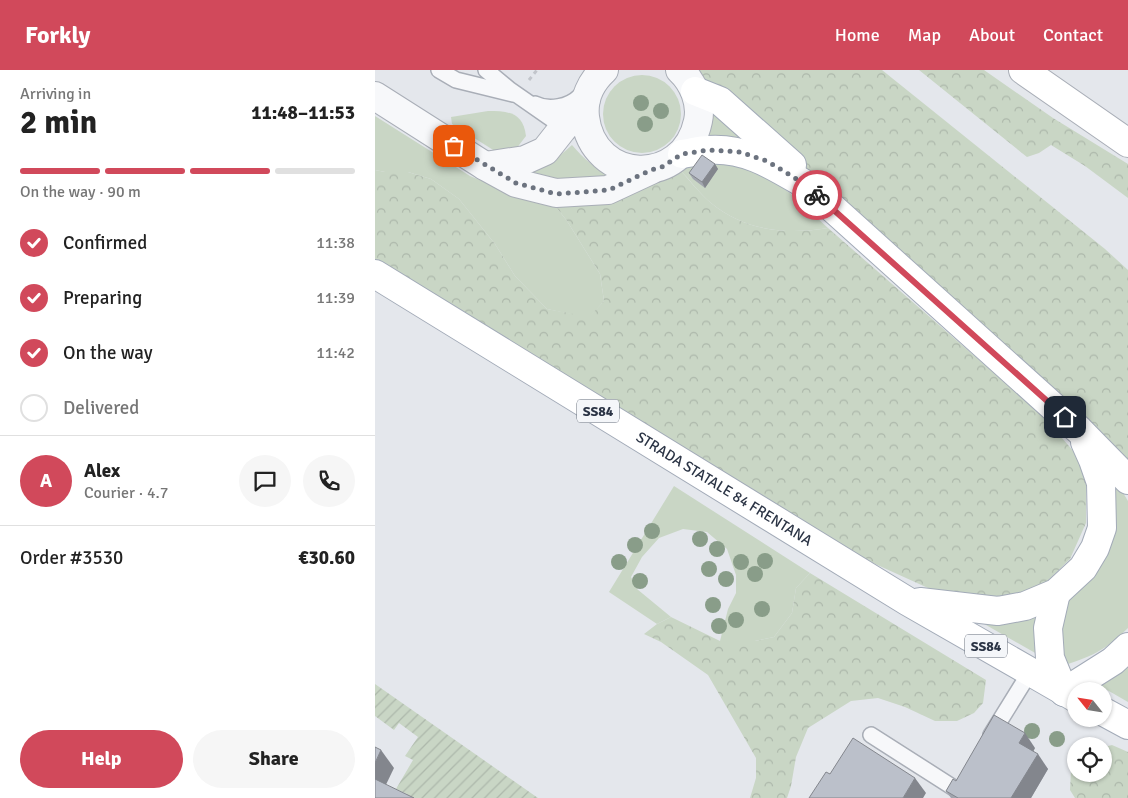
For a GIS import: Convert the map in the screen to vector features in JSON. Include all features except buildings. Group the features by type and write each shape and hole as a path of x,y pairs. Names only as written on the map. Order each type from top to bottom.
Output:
{"main road":[{"path":"1023,70 1128,142"},
{"path":"687,80 720,101 793,166 808,186"},
{"path":"682,154 709,150 740,152 767,161 808,186 1079,430 1128,480"},
{"name":"STRADA STATALE 84 FRENTANA","path":"375,274 907,601 1067,693"},
{"path":"907,601 997,611 1025,606 1057,593 1083,568 1095,548 1102,528 1101,483 1079,430"},
{"path":"1057,593 1049,628 1049,658 1067,690"},
{"path":"1086,682 1128,647"},
{"path":"1113,717 1128,725"}],"street":[{"path":"375,96 485,166 516,183 556,194 609,190 673,161 682,154 696,131 699,118 698,104 687,80"},
{"path":"594,85 584,113 586,128 591,141 599,152 623,168 651,170"},
{"path":"485,166 525,160 545,151 564,128 594,85"}],"lane":[{"path":"439,70 456,80 521,97 539,106 551,108 565,105 577,99 594,85"},
{"path":"486,70 599,152"},
{"path":"985,745 1030,672"},
{"path":"871,735 955,794 966,775"}],"green space":[{"path":"691,70 882,70 1105,249 1128,270 1128,475"},
{"path":"919,70 984,70 1053,118 1128,164 1128,198 1085,166 1051,145 1039,153 1027,157"},
{"path":"642,75 657,78 670,86 678,99 681,114 678,129 670,142 657,150 642,153 627,150 614,142 606,129 603,114 606,99 614,86 627,78"},
{"path":"714,109 757,147 705,139 712,123"},
{"path":"488,111 513,114 522,122 526,136 516,149 498,153 452,124 451,117"},
{"path":"375,116 470,176 527,199 553,203 567,221 600,274 604,301 589,318 547,309 515,276 495,244 459,199 431,179 408,172 375,170"},
{"path":"572,145 590,163 611,177 572,183 522,173 549,163"},
{"path":"717,157 753,166 791,194 828,228 797,231 767,229 738,220 724,212 711,203 680,170"},
{"path":"677,167 711,203 738,220 767,229 782,231 828,228 1042,415 1075,453 1086,475 1086,523 1070,559 1038,590 1000,598 939,593 862,558 375,266 375,170 408,172 431,179 459,199 495,244 515,276 547,309 589,317 604,301 600,274 567,221 553,203"},
{"path":"1108,472 1128,501 1128,628 1096,653 1058,667 1060,612"},
{"path":"674,486 810,573 796,588 792,613 774,637 755,641 720,641 728,609 736,593 736,575 727,549 707,532 683,529 659,538 642,557 631,577 637,589 671,617 657,624 609,592"},
{"path":"810,573 986,680 983,703 974,713 957,721 935,721 905,707 878,698 851,701 808,728 796,757 787,798 750,798 756,778 756,758 708,675 661,642 644,634 657,624 671,617 720,641 755,641 774,637 792,613 796,588"},
{"path":"972,617 1035,617 1037,654"},
{"path":"1128,663 1128,702 1113,693 1113,682 1097,682"},
{"path":"375,684 538,798 406,798 407,794 396,789 413,760 405,756 418,737 399,723 394,730 375,716"},
{"path":"1112,745 1128,752 1128,798 1075,798 1070,790 1070,782 1112,782"}],"way so far":[{"path":"454,146 516,183 556,194 609,190 651,170 662,167 682,154 709,150 740,152 767,161 808,186 817,195"}],"route":[{"path":"817,195 1065,417"}]}
